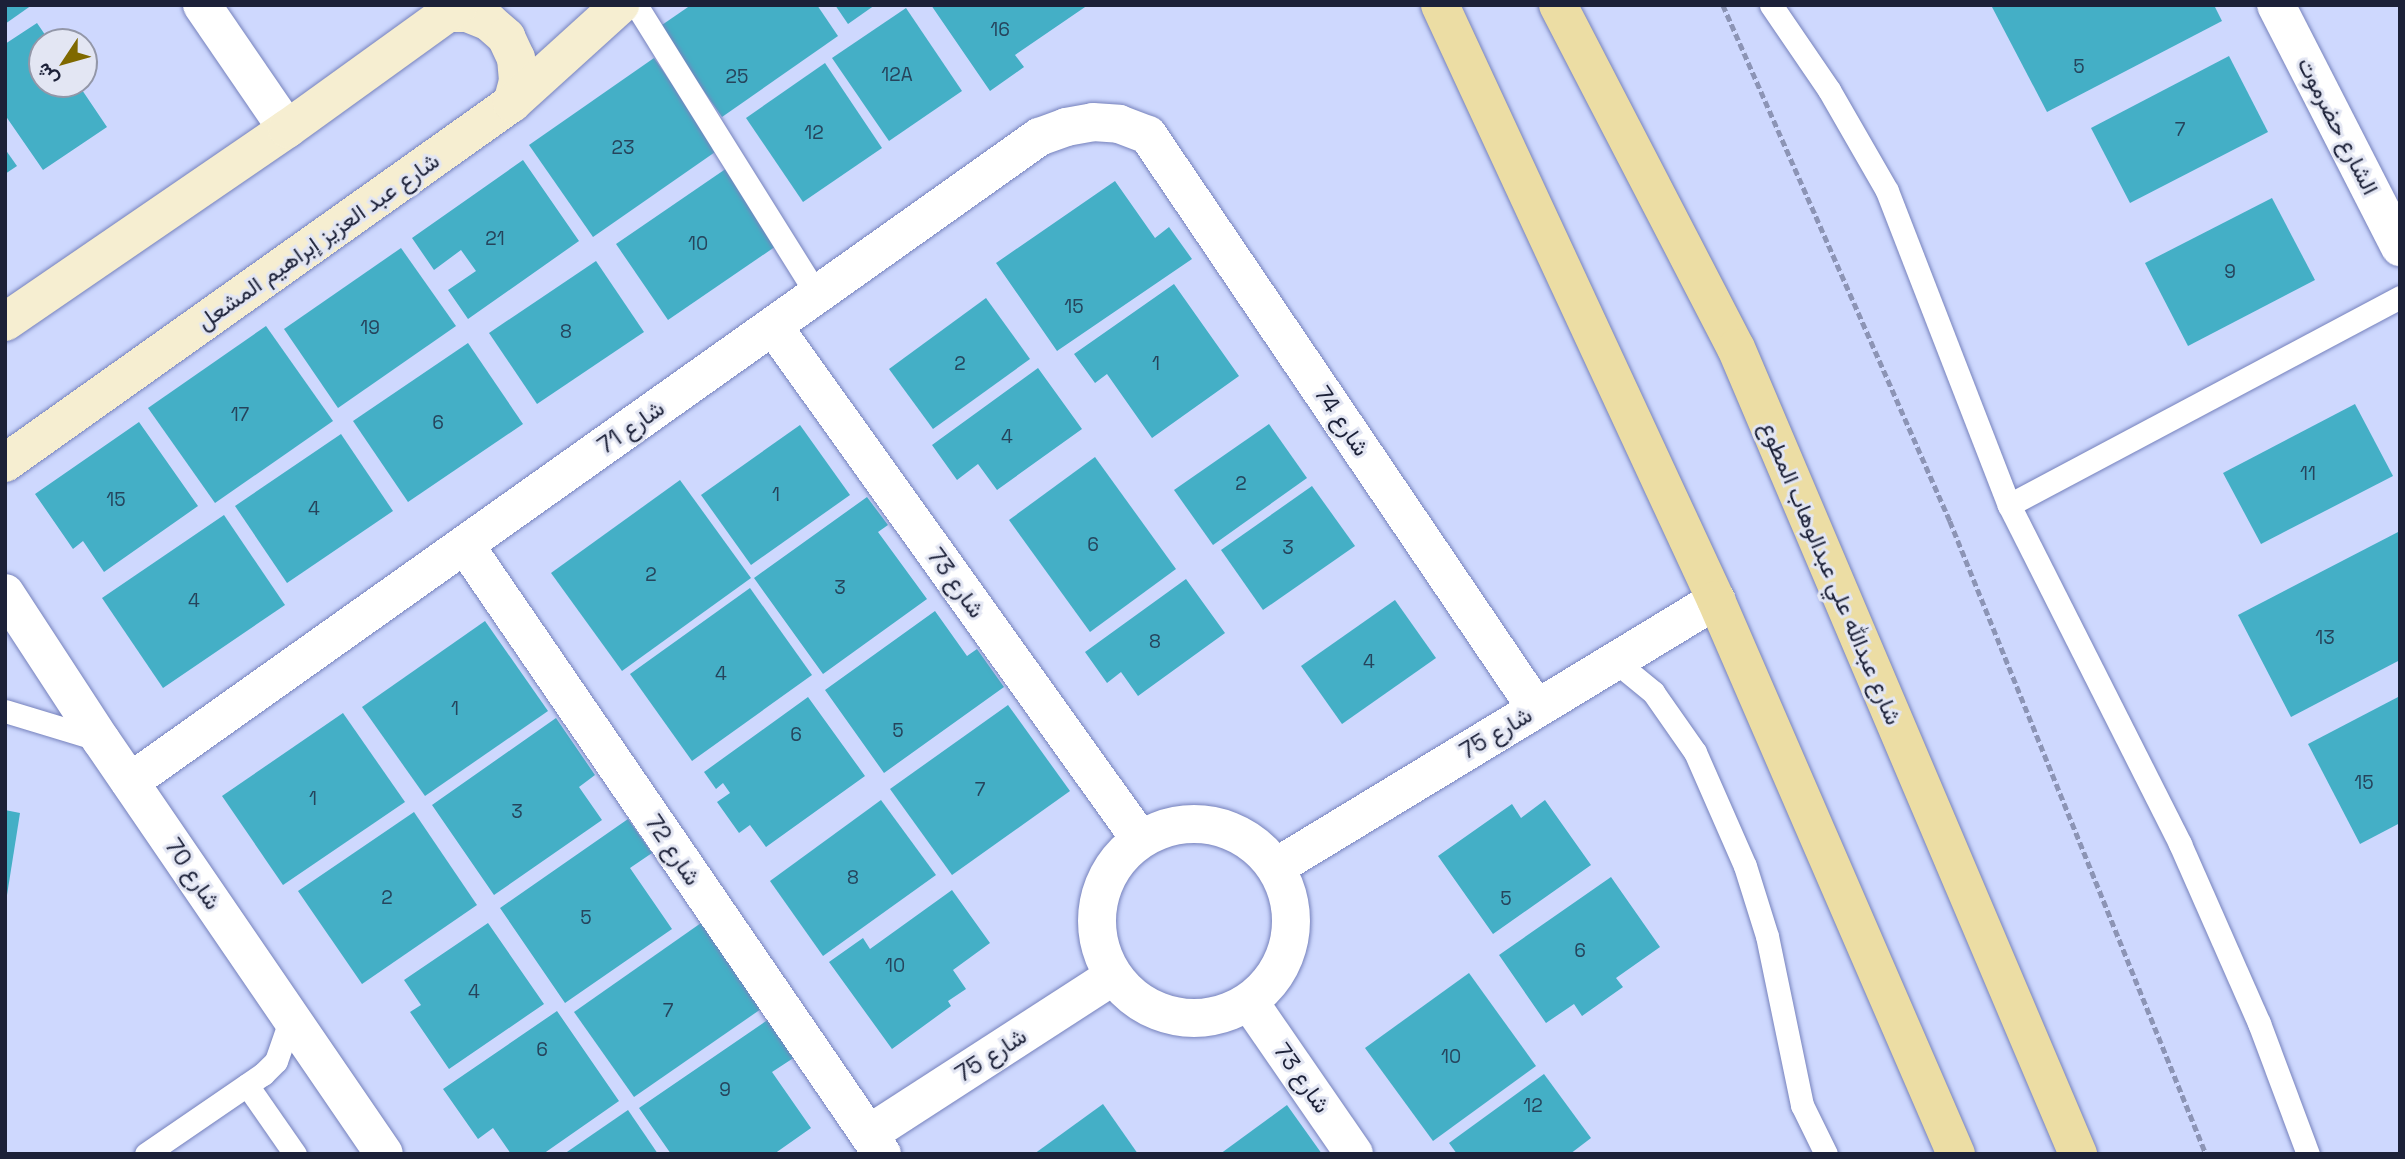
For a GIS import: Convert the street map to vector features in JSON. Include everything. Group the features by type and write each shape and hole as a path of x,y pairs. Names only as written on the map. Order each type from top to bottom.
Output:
{"main road":[{"name":"شارع عبد العزيز إبراهيم المشعل","path":"5,463 512,103 620,5"},
{"path":"1440,5 1716,600 1956,1154"},
{"name":"شارع عبدالله علي عبدالوهاب المطوع","path":"1558,5 1736,348 2078,1154"},
{"path":"5,323 287,129 453,9 489,22 506,37 516,58 518,81 512,103"}],"street":[{"path":"202,5 287,129"},
{"name":"الشارع حضرموت","path":"2276,5 2400,247"},
{"name":"شارع 71","path":"130,782 1039,138 1066,127 1093,122 1119,124 1148,135"},
{"name":"شارع 74","path":"1148,135 1536,708"},
{"name":"شارع 73","path":"773,326 1140,839"},
{"name":"شارع 72","path":"465,545 875,1144"},
{"name":"شارع 70","path":"5,593 101,740 384,1154"},
{"name":"شارع 75","path":"1276,867 1716,600"},
{"path":"1175,825 1213,825 1249,839 1276,867 1290,902 1291,940 1276,975 1250,1003 1215,1017 1176,1018 1140,1004 1113,976 1098,941 1098,902 1113,867 1140,839 1175,825"},
{"name":"شارع 75","path":"875,1144 1113,976"},
{"name":"شارع 73","path":"1250,1003 1354,1154"}],"lane":[{"path":"636,5 817,295"},
{"path":"1771,5 1829,90 1887,191 2010,505 2180,844 2259,1023 2308,1154"},
{"path":"2010,505 2400,297"},
{"path":"1608,665 1620,665 1653,692 1695,752 1745,866 1767,936 1802,1105 1826,1154"},
{"path":"5,711 101,740"},
{"path":"146,1154 247,1085 276,1061 291,1018"},
{"path":"247,1085 295,1154"}],"path":[{"path":"1723,5 1950,521 2206,1154"}],"building":[{"path":"5,5 32,5 5,24"},
{"path":"691,5 817,5 838,36 722,117 659,27"},
{"path":"835,5 875,5 848,24"},
{"path":"931,5 1088,5 1015,55 1024,67 990,91"},
{"path":"2214,5 2222,21 2047,112 1992,7"},
{"path":"906,8 962,91 889,141 832,58"},
{"path":"28,29 28,98 87,98 107,127 43,170 5,115 5,44"},
{"path":"2229,56 2268,132 2130,203 2091,128"},
{"path":"654,58 718,150 593,237 529,145"},
{"path":"825,63 882,148 803,202 746,118"},
{"path":"5,149 17,166 5,174"},
{"path":"523,160 579,241 468,319 448,290 476,271 461,250 434,270 412,238"},
{"path":"727,168 779,244 668,320 616,244"},
{"path":"1115,181 1155,238 1169,227 1192,259 1057,351 996,263"},
{"path":"2272,198 2315,280 2188,346 2145,263"},
{"path":"401,248 456,326 338,408 284,329"},
{"path":"596,261 644,332 537,404 489,333"},
{"path":"1174,284 1239,376 1152,438 1107,374 1095,383 1074,354"},
{"path":"986,298 1030,359 933,429 889,369"},
{"path":"266,326 333,421 215,503 148,408"},
{"path":"468,343 523,424 408,502 353,421"},
{"path":"1038,368 1082,429 997,490 978,464 957,480 932,445"},
{"path":"2355,404 2393,476 2261,544 2223,473"},
{"path":"139,422 198,506 104,572 83,541 73,549 35,494"},
{"path":"1269,424 1307,478 1213,545 1174,490"},
{"path":"800,425 850,495 751,565 701,495"},
{"path":"341,434 393,511 287,583 235,506"},
{"path":"1095,457 1176,569 1090,632 1009,520"},
{"path":"680,480 751,578 622,671 551,573"},
{"path":"1312,486 1355,546 1263,610 1221,550"},
{"path":"867,497 888,525 878,532 927,599 823,674 754,578"},
{"path":"224,515 285,605 163,688 102,598"},
{"path":"2400,531 2400,660 2291,717 2238,615"},
{"path":"1186,579 1225,633 1138,696 1121,672 1107,683 1085,652"},
{"path":"750,588 812,675 692,761 630,674"},
{"path":"1395,600 1436,658 1342,724 1301,666"},
{"path":"935,611 967,656 977,649 1004,687 884,773 825,690"},
{"path":"485,621 548,711 425,796 362,707"},
{"path":"2400,696 2400,823 2360,844 2308,744"},
{"path":"808,697 865,776 766,847 750,825 739,833 717,802 730,793 723,783 716,789 704,772"},
{"path":"1008,705 1070,791 952,875 890,789"},
{"path":"343,713 405,802 283,885 222,796"},
{"path":"556,718 595,775 579,787 602,820 494,895 432,805"},
{"path":"881,800 936,875 823,956 770,881"},
{"path":"1545,800 1591,865 1493,934 1438,856 1512,804 1521,818"},
{"path":"5,810 20,813 7,895 5,895"},
{"path":"414,812 477,905 362,984 298,891"},
{"path":"628,819 652,853 630,868 672,929 565,1003 500,908"},
{"path":"1611,877 1660,947 1616,978 1623,987 1582,1016 1574,1004 1546,1023 1499,955"},
{"path":"952,890 990,943 953,970 966,989 948,1001 951,1006 892,1049 829,962 863,938 870,949"},
{"path":"488,923 544,1004 449,1069 410,1012 421,1005 404,980"},
{"path":"701,923 761,1009 634,1097 574,1012"},
{"path":"1469,973 1536,1066 1433,1141 1365,1048"},
{"path":"557,1011 619,1101 543,1154 511,1154 493,1128 478,1139 443,1089"},
{"path":"769,1019 795,1057 772,1072 811,1128 774,1154 671,1154 639,1108"},
{"path":"1544,1074 1591,1138 1570,1154 1457,1154 1449,1143"},
{"path":"1103,1104 1138,1154 1034,1154"},
{"path":"1287,1105 1322,1154 1220,1154"},
{"path":"628,1110 658,1154 564,1154"}]}
